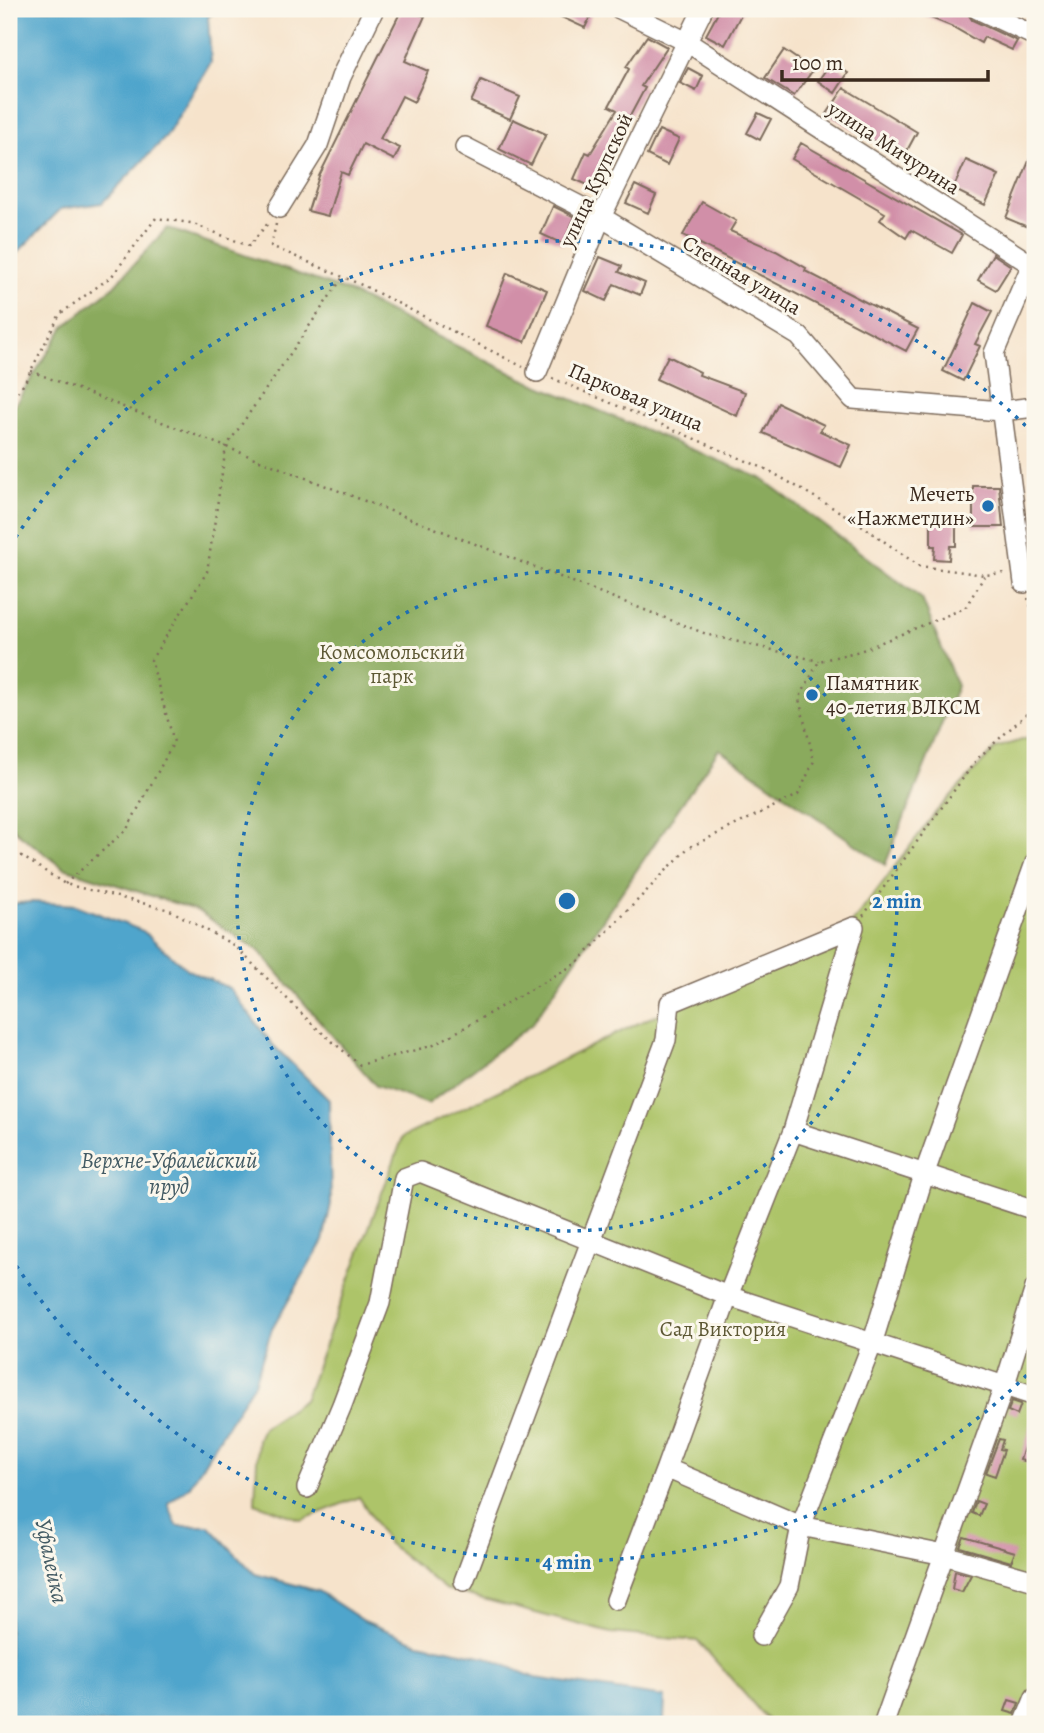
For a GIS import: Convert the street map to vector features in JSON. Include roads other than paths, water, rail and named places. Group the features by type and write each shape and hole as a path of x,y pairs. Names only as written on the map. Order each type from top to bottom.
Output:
{"street":[{"path":"279,208 318,145 341,77 374,9"},
{"name":"улица Мичурина","path":"620,9 687,42 1034,261"},
{"name":"улица Крупской","path":"537,372 601,217 703,9"},
{"path":"977,9 1035,36"},
{"name":"Степная улица","path":"465,147 601,217 799,335 853,399 1001,411 1035,407"},
{"path":"1023,577 994,353 1034,261"},
{"path":"761,1636 789,1586 801,1526 873,1344 898,1270 924,1175 1035,863"},
{"path":"464,1581 497,1497 531,1393 592,1240 666,1040 670,1003 854,927 793,1131 728,1296 617,1600"},
{"path":"793,1131 1035,1210"},
{"path":"307,1488 380,1303 404,1178 420,1172 728,1296 1005,1384 1035,1396"},
{"path":"884,1723 1005,1384 1035,1288"},
{"path":"666,1468 801,1526 944,1555 1035,1581"},
{"path":"1024,1724 1035,1697"}],"water":[{"path":"9,9 218,9 208,17 211,62 166,137 102,203 61,209 9,261"},
{"name":"Верхне-Уфалейский пруд","path":"32,902 76,905 143,931 188,970 229,988 274,1046 329,1100 331,1204 323,1241 272,1329 254,1383 189,1487 168,1503 177,1526 209,1526 255,1574 318,1591 364,1621 418,1643 486,1657 535,1678 665,1697 664,1720 667,1724 9,1724 9,904"}],"place":[{"name":"Мечеть «Нажметдин»","path":"988,506"},
{"name":"Памятник 40-летия ВЛКСМ","path":"812,695"}],"park label":[{"name":"Комсомольский парк","path":"392,664"},
{"name":"Сад Виктория","path":"723,1329"}],"water label":[{"name":"Уфалейка","path":"52,1561"}]}
